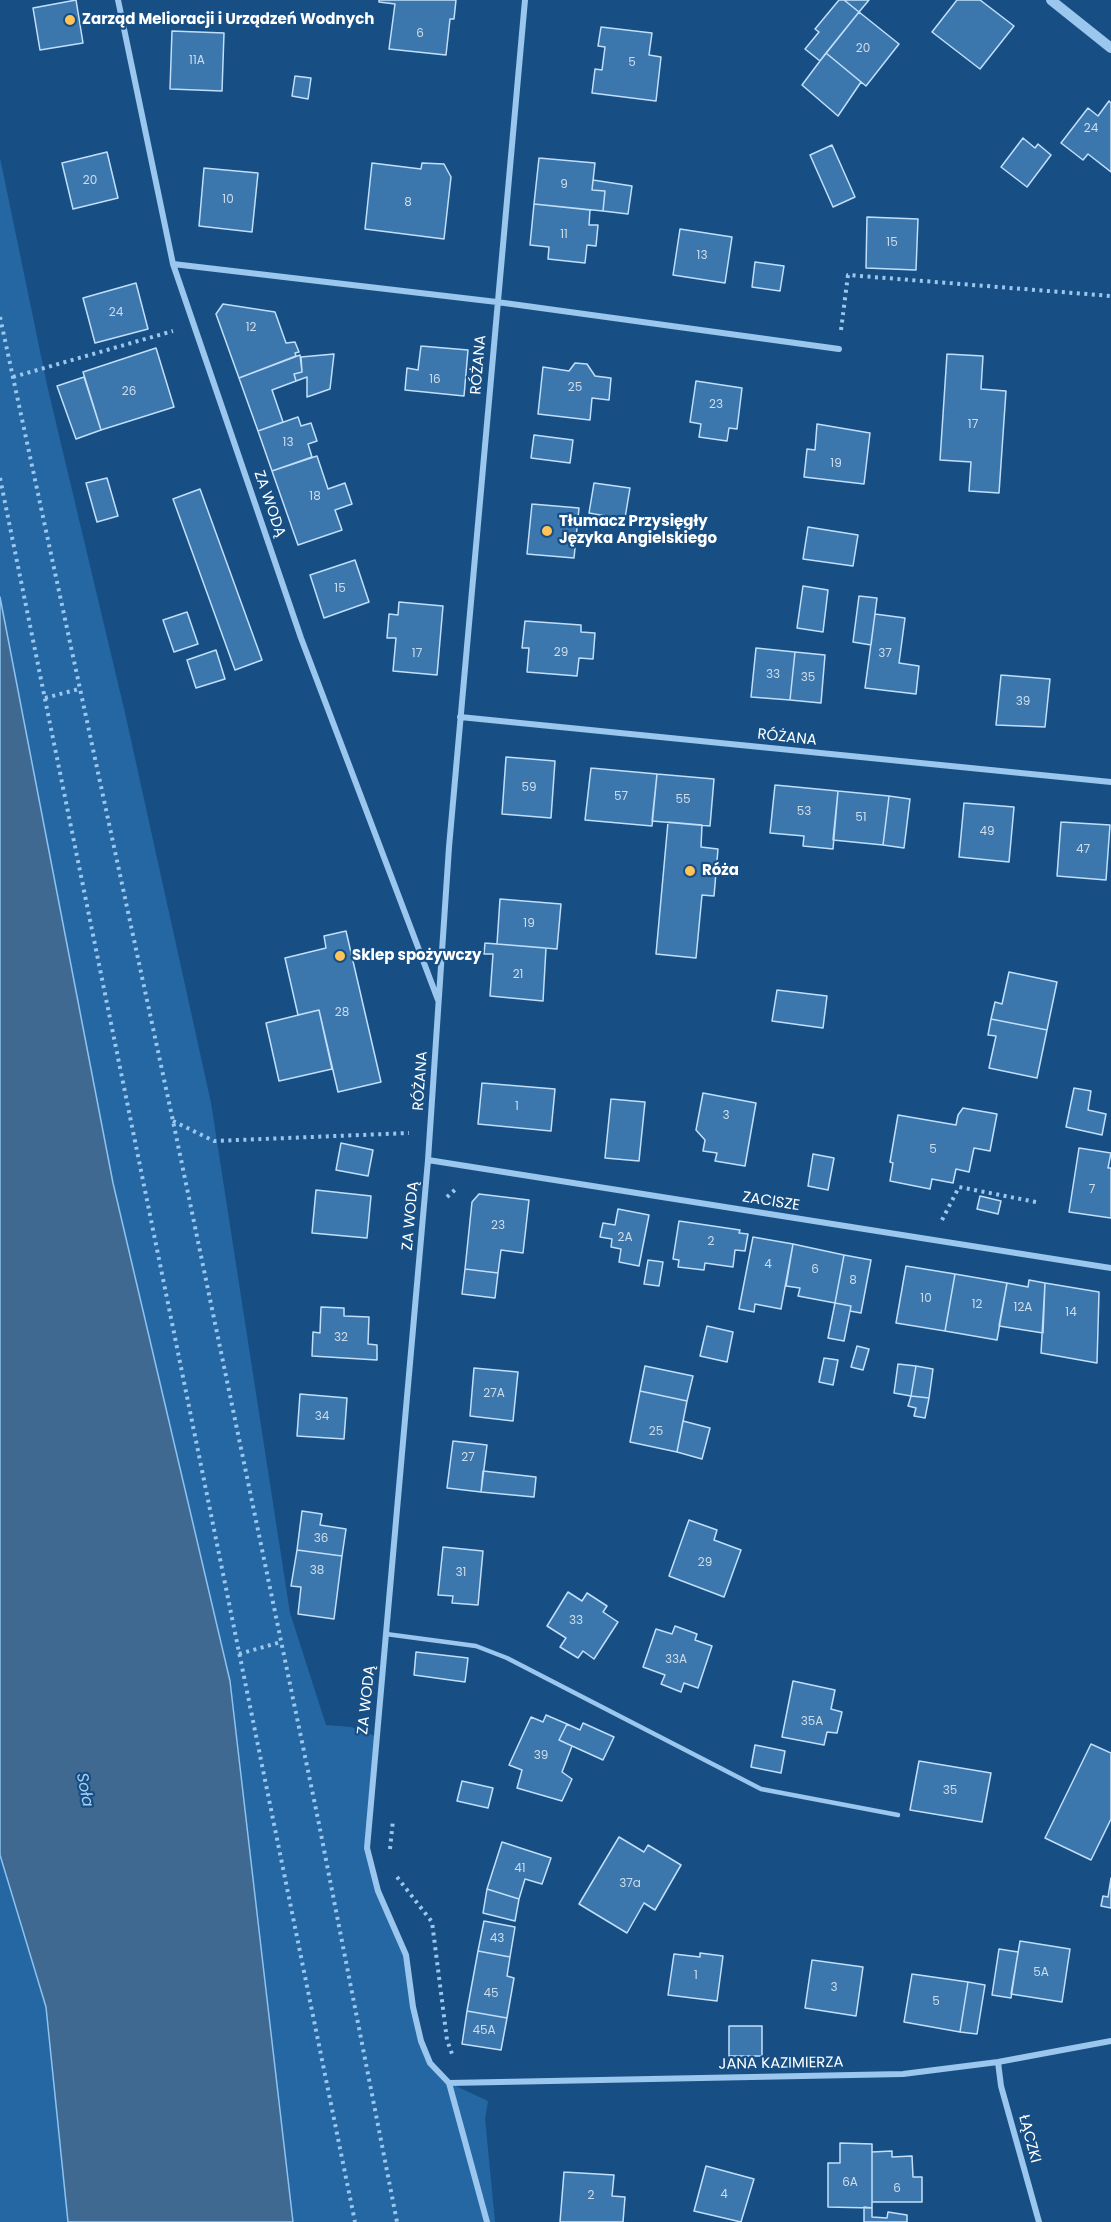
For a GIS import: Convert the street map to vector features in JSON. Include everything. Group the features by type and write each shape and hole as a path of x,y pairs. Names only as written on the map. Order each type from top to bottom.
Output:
{"street":[{"name":"ZA WODĄ","path":"118,0 173,264 301,638 439,1004"},
{"name":"RÓŻANA","path":"428,1160 460,717 525,0"},
{"path":"1051,0 1111,48"},
{"path":"173,264 497,302 839,349"},
{"name":"RÓŻANA","path":"460,717 1111,782"},
{"name":"ZA WODĄ","path":"428,1160 367,1848 378,1891 406,1955 413,2007 421,2041 430,2063 448,2084 487,2222"},
{"name":"ZACISZE","path":"428,1160 1111,1268"},
{"name":"JANA KAZIMIERZA","path":"448,2084 903,2074 998,2062 1111,2041"},
{"name":"ŁĄCZKI","path":"998,2062 1001,2086 1039,2222"}],"lane":[{"path":"386,1634 476,1646 507,1658 761,1789 898,1815"}],"path":[{"path":"840,337 848,275 1111,296"},
{"path":"0,317 173,1121 398,2222"},
{"path":"13,377 173,331"},
{"path":"0,478 355,2222"},
{"path":"45,698 79,689"},
{"path":"173,1121 214,1141 410,1133"},
{"path":"446,1208 450,1191 455,1187 466,1187"},
{"path":"942,1221 959,1187 1036,1202"},
{"path":"239,1654 281,1642"},
{"path":"390,1852 393,1816"},
{"path":"393,1871 432,1922 447,2040 452,2054 459,2062"}],"shaded area":[{"path":"0,158 47,385 125,713 211,1103 290,1613 326,1725 351,1727 375,1736 367,1848 378,1891 406,1955 413,2007 430,2063 449,2083 488,2101 485,2119 495,2222 293,2222 230,1681 113,1183 0,597"},
{"path":"0,1855 46,2007 68,2222 0,2222"}],"water":[{"name":"Soła","path":"0,597 113,1183 230,1681 293,2222 68,2222 46,2007 0,1855"}],"building":[{"path":"76,0 83,43 40,50 33,8"},
{"path":"379,0 456,0 454,19 450,19 446,55 389,49 395,4 379,2"},
{"path":"839,0 844,0 859,12 820,61 805,49 819,32 815,29"},
{"path":"844,0 869,0 859,12"},
{"path":"957,0 980,0 1014,26 980,69 932,32"},
{"path":"859,12 899,44 866,86 826,53"},
{"path":"601,27 652,33 649,55 661,57 656,101 592,93 595,69 602,70 605,47 598,46"},
{"path":"172,31 224,33 222,91 170,89"},
{"path":"826,53 861,82 838,116 802,85"},
{"path":"295,76 311,78 308,99 292,96"},
{"path":"1109,101 1111,103 1111,172 1088,154 1083,160 1061,143 1088,108 1098,116"},
{"path":"1023,138 1035,148 1038,144 1051,155 1027,187 1001,167"},
{"path":"832,145 855,197 833,207 810,155"},
{"path":"107,152 118,198 73,209 62,163"},
{"path":"539,158 595,163 592,190 605,191 603,211 534,204"},
{"path":"372,163 421,169 422,163 444,164 451,177 444,239 365,229"},
{"path":"204,168 258,173 252,232 199,226"},
{"path":"593,180 632,186 628,214 603,211 605,191 592,190"},
{"path":"534,204 590,210 589,225 598,225 596,246 587,245 585,263 548,259 549,247 530,245"},
{"path":"867,217 918,219 916,270 866,268"},
{"path":"680,229 732,237 725,283 673,275"},
{"path":"755,262 784,266 780,291 752,287"},
{"path":"136,283 148,329 95,343 83,298"},
{"path":"223,304 275,312 286,343 295,342 299,352 295,353 296,356 239,378 216,314"},
{"path":"421,346 468,350 464,396 405,390 407,368 418,370"},
{"path":"156,348 174,407 101,430 83,372"},
{"path":"334,354 330,389 307,397 307,377 296,381 294,374 302,372 301,357"},
{"path":"947,354 983,356 981,389 1006,391 999,493 969,491 971,462 940,460"},
{"path":"300,355 302,372 294,374 296,381 272,390 283,422 258,431 239,378"},
{"path":"575,363 587,364 595,376 611,378 609,400 592,398 590,420 538,414 543,367 569,371"},
{"path":"84,377 101,430 76,439 57,386"},
{"path":"696,381 742,388 737,429 729,428 727,441 699,437 701,424 690,422"},
{"path":"298,417 301,426 311,423 317,441 308,444 312,457 272,471 258,431"},
{"path":"817,424 870,433 864,484 804,477 807,449 815,450"},
{"path":"534,435 573,440 570,463 531,458"},
{"path":"317,456 328,489 345,483 352,504 335,510 342,530 298,545 272,471"},
{"path":"107,478 118,516 97,522 86,483"},
{"path":"594,483 630,488 624,524 611,522 612,517 589,513"},
{"path":"200,489 262,660 235,670 173,499"},
{"path":"532,504 579,508 574,558 527,554"},
{"path":"808,527 858,535 853,566 803,559"},
{"path":"355,560 369,602 324,618 310,575"},
{"path":"803,586 828,590 823,632 797,628"},
{"path":"859,596 877,598 871,645 853,642"},
{"path":"399,602 443,606 437,675 393,671 396,638 387,638 389,614 398,615"},
{"path":"187,612 198,644 174,652 163,620"},
{"path":"875,614 905,618 899,663 919,666 916,694 865,688"},
{"path":"525,621 581,625 581,632 595,633 593,659 579,658 577,676 527,672 529,648 522,648"},
{"path":"756,648 795,652 790,700 751,697"},
{"path":"216,650 225,679 196,688 187,660"},
{"path":"795,652 825,655 821,703 790,700"},
{"path":"1001,675 1050,679 1045,727 996,725"},
{"path":"506,757 555,761 551,818 502,814"},
{"path":"591,768 657,774 652,826 585,820"},
{"path":"657,774 714,779 710,826 652,821"},
{"path":"775,785 838,791 833,849 803,846 804,836 770,833"},
{"path":"838,791 889,796 883,845 833,840"},
{"path":"889,796 910,799 904,848 883,845"},
{"path":"964,803 1014,807 1009,862 959,857"},
{"name":"Róża","path":"668,822 702,825 701,847 718,849 714,896 702,895 696,958 656,954"},
{"path":"1061,822 1110,825 1106,880 1057,876"},
{"path":"500,899 561,904 557,949 497,944"},
{"path":"346,931 381,1082 338,1092 319,1010 298,1015 285,958 326,948 324,936"},
{"path":"485,943 546,948 543,1001 490,996 493,954 484,954"},
{"path":"1009,972 1057,982 1047,1030 991,1019 995,1002 1002,1004"},
{"path":"777,990 827,996 823,1028 772,1021"},
{"path":"319,1010 332,1069 279,1081 266,1023"},
{"path":"991,1019 1047,1030 1037,1078 989,1068 996,1036 988,1035"},
{"path":"482,1083 555,1089 551,1131 478,1124"},
{"path":"1074,1088 1091,1091 1088,1110 1106,1114 1102,1135 1066,1127"},
{"path":"703,1093 756,1103 745,1166 715,1161 717,1153 703,1151 705,1140 696,1130"},
{"path":"611,1099 645,1102 639,1161 605,1158"},
{"path":"963,1108 997,1114 990,1151 974,1148 969,1172 956,1169 953,1183 932,1179 930,1189 890,1181 893,1163 890,1162 898,1115 956,1125 958,1115"},
{"path":"341,1143 373,1150 368,1176 336,1170"},
{"path":"1079,1148 1111,1153 1108,1168 1111,1168 1111,1218 1069,1212"},
{"path":"813,1154 834,1158 828,1190 808,1186"},
{"path":"316,1190 371,1196 367,1238 312,1233"},
{"path":"479,1194 529,1200 523,1253 501,1250 498,1273 465,1269 472,1202"},
{"path":"980,1196 1001,1201 998,1214 977,1209"},
{"path":"618,1209 649,1215 639,1266 619,1262 621,1249 611,1247 612,1239 600,1237 603,1223 615,1225"},
{"path":"679,1221 740,1230 739,1233 748,1234 745,1251 735,1250 733,1267 705,1263 704,1270 678,1267 679,1260 673,1259"},
{"path":"753,1237 793,1244 781,1309 755,1304 754,1312 739,1309"},
{"path":"793,1244 844,1255 835,1303 798,1296 800,1288 786,1286"},
{"path":"844,1255 871,1260 861,1313 850,1311 851,1306 835,1303"},
{"path":"648,1260 663,1262 659,1286 644,1284"},
{"path":"906,1266 955,1274 945,1331 896,1323"},
{"path":"465,1269 498,1273 495,1298 462,1294"},
{"path":"955,1274 1007,1283 997,1340 945,1331"},
{"path":"1029,1280 1045,1283 1043,1333 999,1326 1007,1283 1028,1287"},
{"path":"1045,1283 1099,1292 1097,1363 1041,1353"},
{"path":"835,1303 851,1306 844,1341 828,1338"},
{"path":"321,1307 344,1308 344,1316 369,1317 368,1344 377,1345 377,1360 312,1356 313,1332 320,1333"},
{"path":"707,1326 733,1332 727,1362 700,1356"},
{"path":"857,1346 869,1349 863,1370 851,1367"},
{"path":"824,1358 838,1360 833,1385 819,1382"},
{"path":"898,1364 916,1366 911,1396 894,1393"},
{"path":"645,1366 693,1376 687,1401 640,1391"},
{"path":"916,1366 933,1369 929,1398 911,1396"},
{"path":"474,1368 518,1372 513,1421 470,1416"},
{"path":"640,1391 687,1401 677,1452 630,1442"},
{"path":"300,1394 347,1398 344,1439 297,1436"},
{"path":"911,1396 929,1398 925,1418 914,1416 916,1408 908,1406"},
{"path":"683,1421 710,1428 702,1459 677,1452"},
{"path":"453,1441 487,1445 481,1492 447,1488"},
{"path":"483,1471 536,1477 534,1497 481,1492"},
{"path":"302,1511 322,1514 320,1525 346,1529 342,1556 297,1550"},
{"path":"689,1520 717,1530 714,1540 741,1550 724,1597 669,1576"},
{"path":"443,1547 483,1551 478,1605 452,1603 453,1596 438,1595"},
{"path":"297,1550 342,1556 334,1619 298,1614 301,1587 291,1586"},
{"path":"568,1592 582,1601 587,1593 607,1606 603,1612 618,1622 594,1659 583,1651 578,1658 560,1647 566,1638 547,1626"},
{"path":"675,1626 697,1634 695,1640 712,1646 698,1688 684,1683 681,1692 661,1684 665,1675 643,1667 656,1629 672,1634"},
{"path":"416,1652 468,1658 465,1682 414,1675"},
{"path":"793,1681 835,1690 831,1709 842,1712 837,1733 827,1732 824,1745 782,1737"},
{"path":"546,1715 567,1724 559,1740 572,1746 562,1772 572,1779 562,1801 517,1788 522,1770 509,1765 531,1717 543,1722"},
{"path":"583,1723 614,1737 603,1760 559,1740 567,1724 580,1730"},
{"path":"1091,1744 1111,1753 1111,1819 1091,1860 1045,1838"},
{"path":"755,1745 785,1751 781,1773 751,1767"},
{"path":"919,1761 991,1773 982,1822 910,1810"},
{"path":"462,1781 493,1788 488,1808 457,1801"},
{"path":"619,1837 644,1852 648,1845 681,1865 655,1910 644,1903 627,1933 579,1904"},
{"path":"502,1842 551,1858 542,1884 525,1879 519,1899 487,1889"},
{"path":"1111,1878 1111,1908 1101,1906 1103,1896 1108,1897"},
{"path":"487,1889 519,1899 515,1921 483,1913"},
{"path":"484,1921 515,1927 510,1957 478,1951"},
{"path":"1020,1941 1070,1949 1062,2002 1011,1994"},
{"path":"999,1949 1018,1952 1011,1998 992,1995"},
{"path":"478,1951 510,1957 507,1976 514,1978 507,2018 467,2011"},
{"path":"700,1953 723,1956 717,2001 668,1995 674,1954 700,1957"},
{"path":"812,1960 863,1967 856,2016 805,2008"},
{"path":"912,1974 968,1982 960,2032 904,2022"},
{"path":"968,1982 985,1985 977,2034 960,2032"},
{"path":"467,2011 507,2018 501,2050 462,2044"},
{"path":"729,2026 762,2026 762,2056 729,2056"},
{"path":"840,2143 872,2144 872,2208 828,2207 828,2163 840,2163"},
{"path":"892,2151 892,2157 912,2156 913,2177 922,2177 922,2202 872,2202 872,2152"},
{"path":"706,2166 754,2179 741,2222 694,2211"},
{"path":"564,2172 614,2175 612,2196 625,2197 623,2222 560,2222"},
{"path":"864,2207 872,2208 872,2217 887,2218 888,2212 907,2215 907,2222 864,2222"}],"place":[{"name":"Zarząd Melioracji i Urządzeń Wodnych","path":"70,20"},
{"name":"Tłumacz Przysięgły Języka Angielskiego","path":"547,531"},
{"name":"Róża","path":"690,871"},
{"name":"Sklep spożywczy","path":"340,956"}]}
